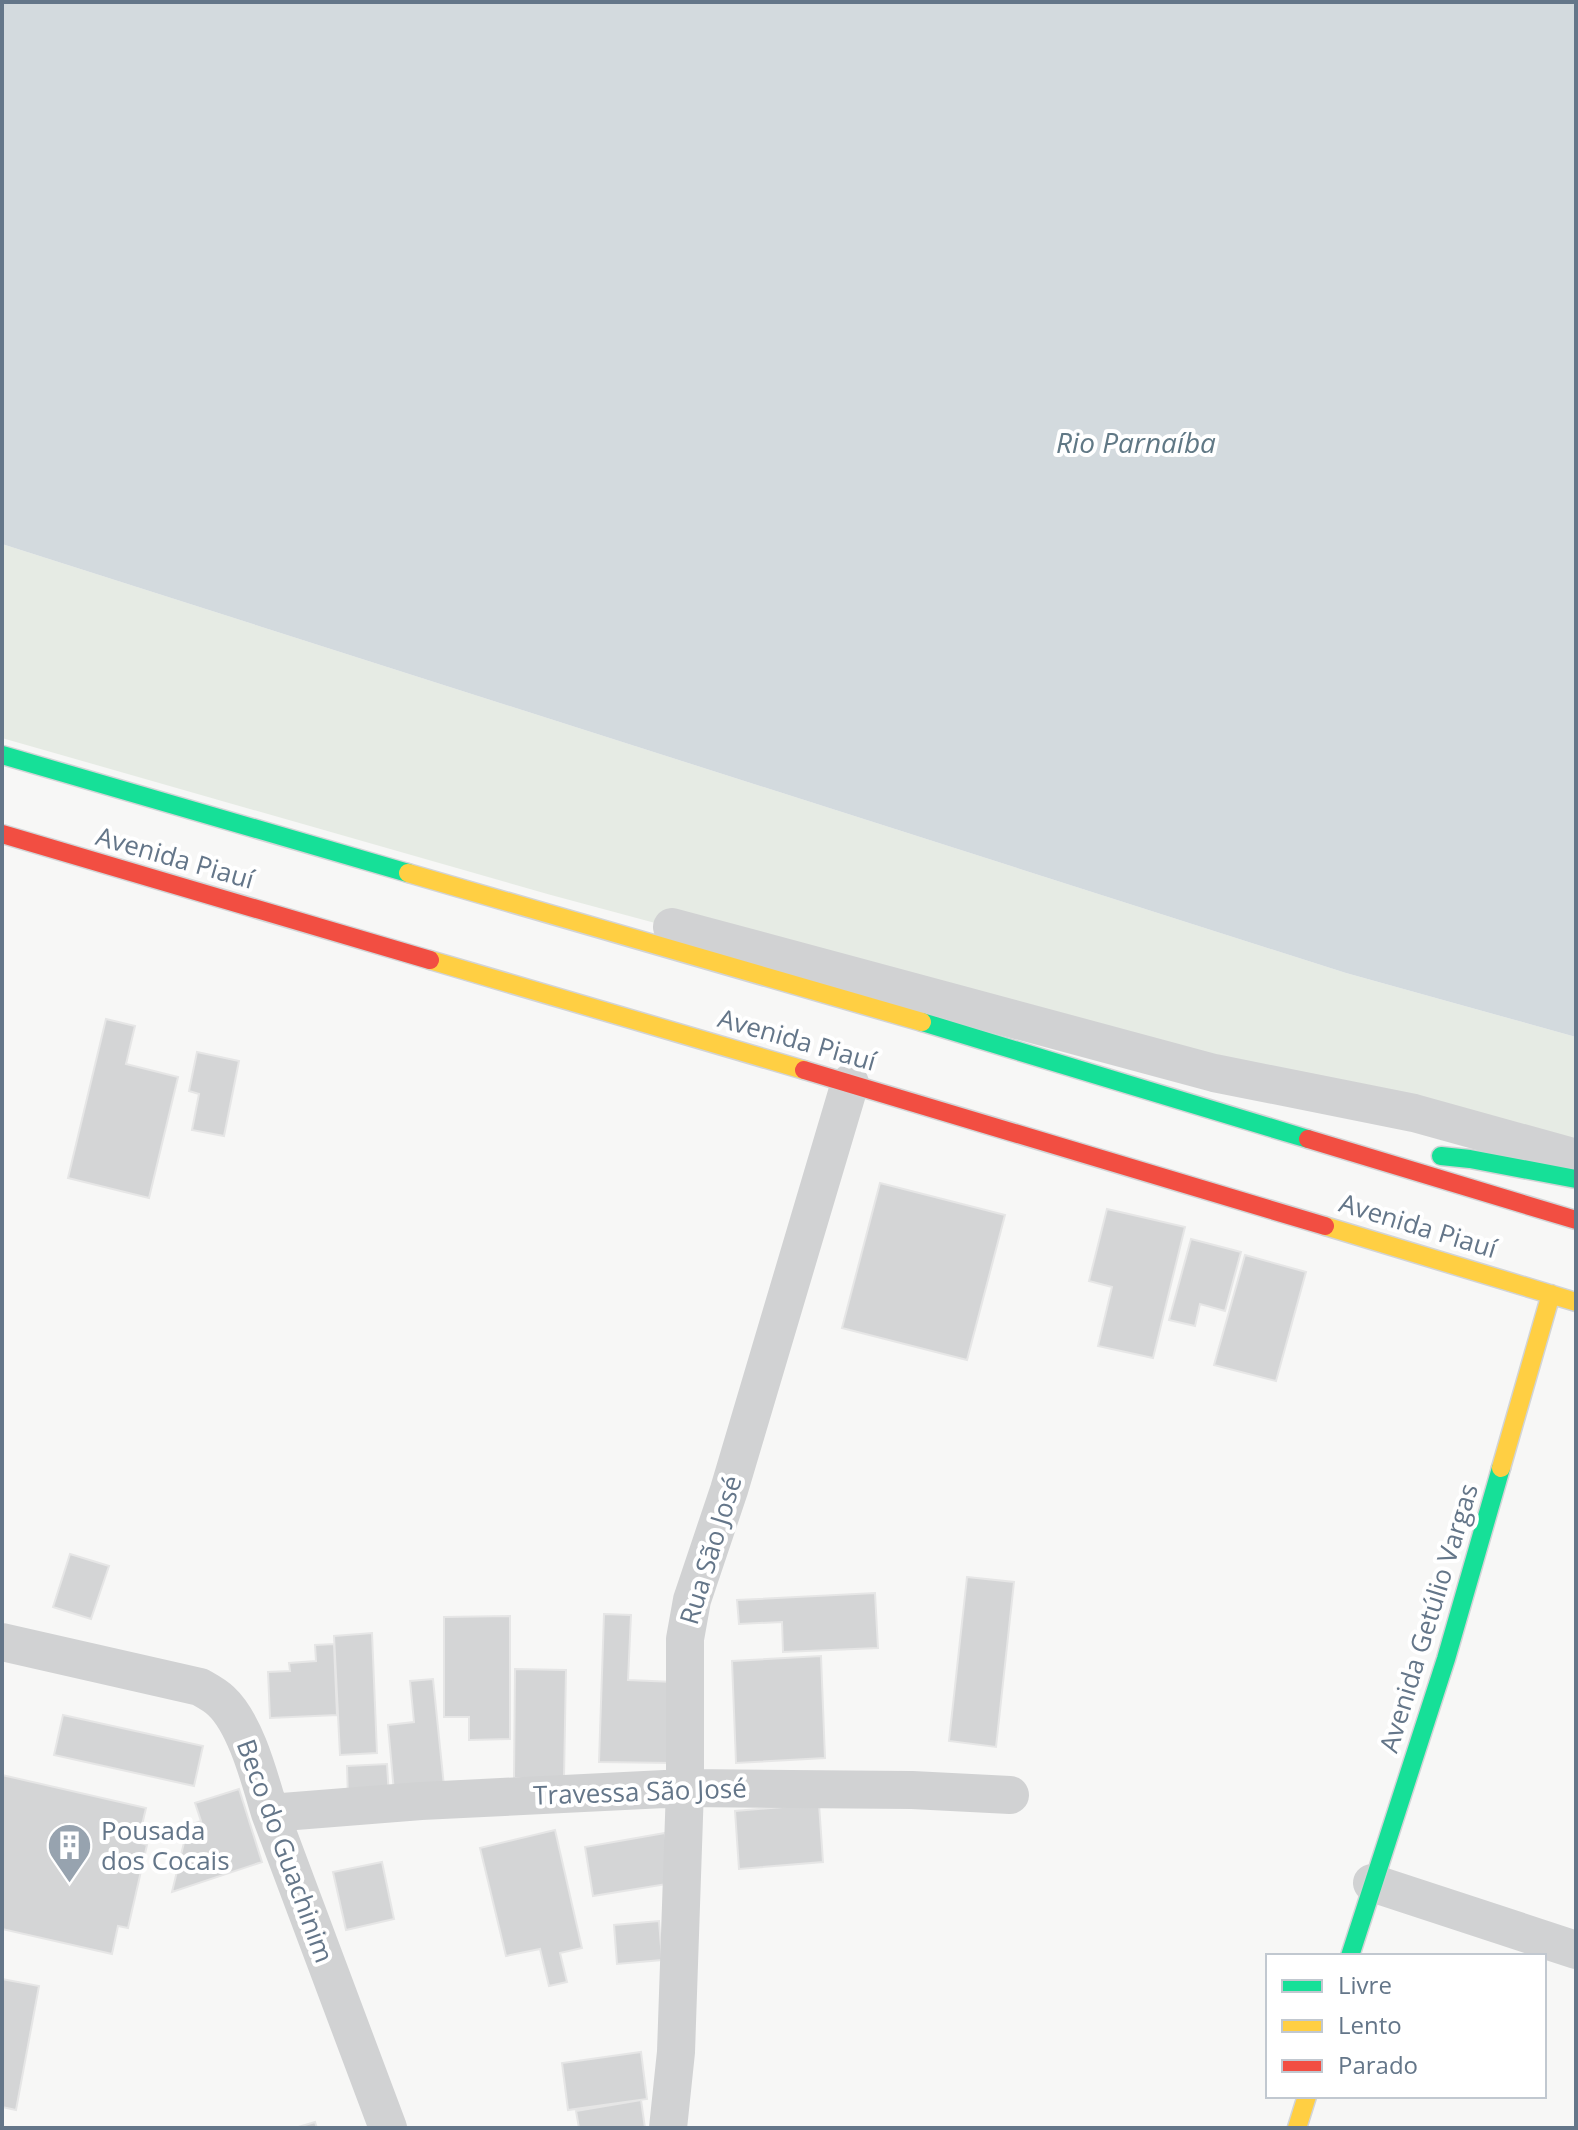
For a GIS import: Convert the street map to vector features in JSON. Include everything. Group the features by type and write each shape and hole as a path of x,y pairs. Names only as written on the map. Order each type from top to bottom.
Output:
{"main road":[{"name":"Avenida Piauí","path":"2,755 964,1034 1576,1220"},
{"name":"Avenida Piauí","path":"2,834 850,1083 1576,1302"},
{"path":"1329,1144 1572,1171"},
{"name":"Avenida Getúlio Vargas","path":"1351,1954 1446,1659 1551,1294"},
{"path":"1297,2128 1306,2098"}],"street":[{"path":"2,738 551,895 1214,1073 1414,1113 1572,1171"},
{"name":"Rua São José","path":"668,2128 676,2052 685,1788 685,1639 692,1600 729,1490 850,1083"},
{"name":"Beco do Guachinim","path":"2,1642 200,1687 220,1699 229,1710 257,1768 270,1813 388,2128"},
{"name":"Travessa São José","path":"270,1813 421,1801 685,1788 912,1790 1010,1795"},
{"path":"1372,1883 1576,1950"}],"shaded area":[{"path":"2,544 1346,973 1576,1037 1576,1158 1214,1073 551,895 2,738"}],"water":[{"name":"Rio Parnaíba","path":"2,2 1576,2 1576,1037 1346,973 2,544"}],"building":[{"path":"106,1019 135,1026 126,1064 178,1077 149,1198 68,1178"},
{"path":"197,1052 239,1061 224,1136 192,1130 199,1094 189,1091"},
{"path":"880,1183 1005,1215 967,1360 842,1328"},
{"path":"1107,1209 1185,1227 1153,1358 1098,1346 1112,1287 1089,1281"},
{"path":"1191,1239 1241,1252 1225,1311 1200,1304 1195,1326 1169,1320"},
{"path":"1245,1255 1306,1272 1276,1381 1214,1365"},
{"path":"70,1554 109,1566 91,1619 53,1607"},
{"path":"967,1577 1014,1582 996,1747 949,1741"},
{"path":"875,1593 878,1648 783,1652 782,1622 739,1624 737,1600"},
{"path":"604,1614 631,1615 628,1680 675,1682 672,1763 599,1762"},
{"path":"510,1616 510,1739 469,1740 469,1717 444,1717 444,1617"},
{"path":"372,1633 377,1753 340,1755 334,1636"},
{"path":"334,1644 337,1715 270,1718 268,1672 290,1671 289,1663 316,1661 315,1645"},
{"path":"821,1656 825,1758 736,1763 732,1661"},
{"path":"515,1669 566,1670 564,1778 514,1778"},
{"path":"433,1679 444,1786 394,1792 388,1725 414,1722 410,1681"},
{"path":"63,1715 203,1746 194,1786 54,1755"},
{"path":"387,1764 389,1797 348,1799 347,1766"},
{"name":"Pousada dos Cocais","path":"2,1775 146,1808 138,1842 147,1845 128,1928 118,1926 112,1954 2,1929"},
{"path":"239,1789 262,1862 172,1892 188,1826 201,1821 195,1803"},
{"path":"819,1804 823,1862 739,1869 735,1811"},
{"path":"555,1830 582,1948 560,1953 567,1982 549,1986 540,1949 506,1956 480,1848"},
{"path":"665,1833 673,1883 593,1896 585,1847"},
{"path":"382,1862 394,1919 346,1930 333,1872"},
{"path":"659,1921 662,1960 617,1964 614,1925"},
{"path":"2,1979 39,1986 16,2110 2,2107"},
{"path":"641,2052 647,2099 568,2110 562,2063"},
{"path":"641,2100 645,2128 579,2128 576,2111"},
{"path":"315,2122 317,2128 295,2128"}],"traffic: fast":[{"path":"2,755 408,873"},
{"path":"922,1022 1308,1139"},
{"path":"1441,1156 1576,1179"},
{"path":"1351,1954 1446,1659 1501,1468"}],"traffic: slow":[{"path":"408,873 922,1022"},
{"path":"430,960 804,1070"},
{"path":"1325,1226 1576,1302"},
{"path":"1501,1468 1551,1294"},
{"path":"1297,2128 1306,2098"}],"traffic: jam":[{"path":"2,834 430,960"},
{"path":"804,1070 1325,1226"},
{"path":"1308,1139 1576,1220"}],"place":[{"name":"Pousada dos Cocais","path":"70,1885"}]}
